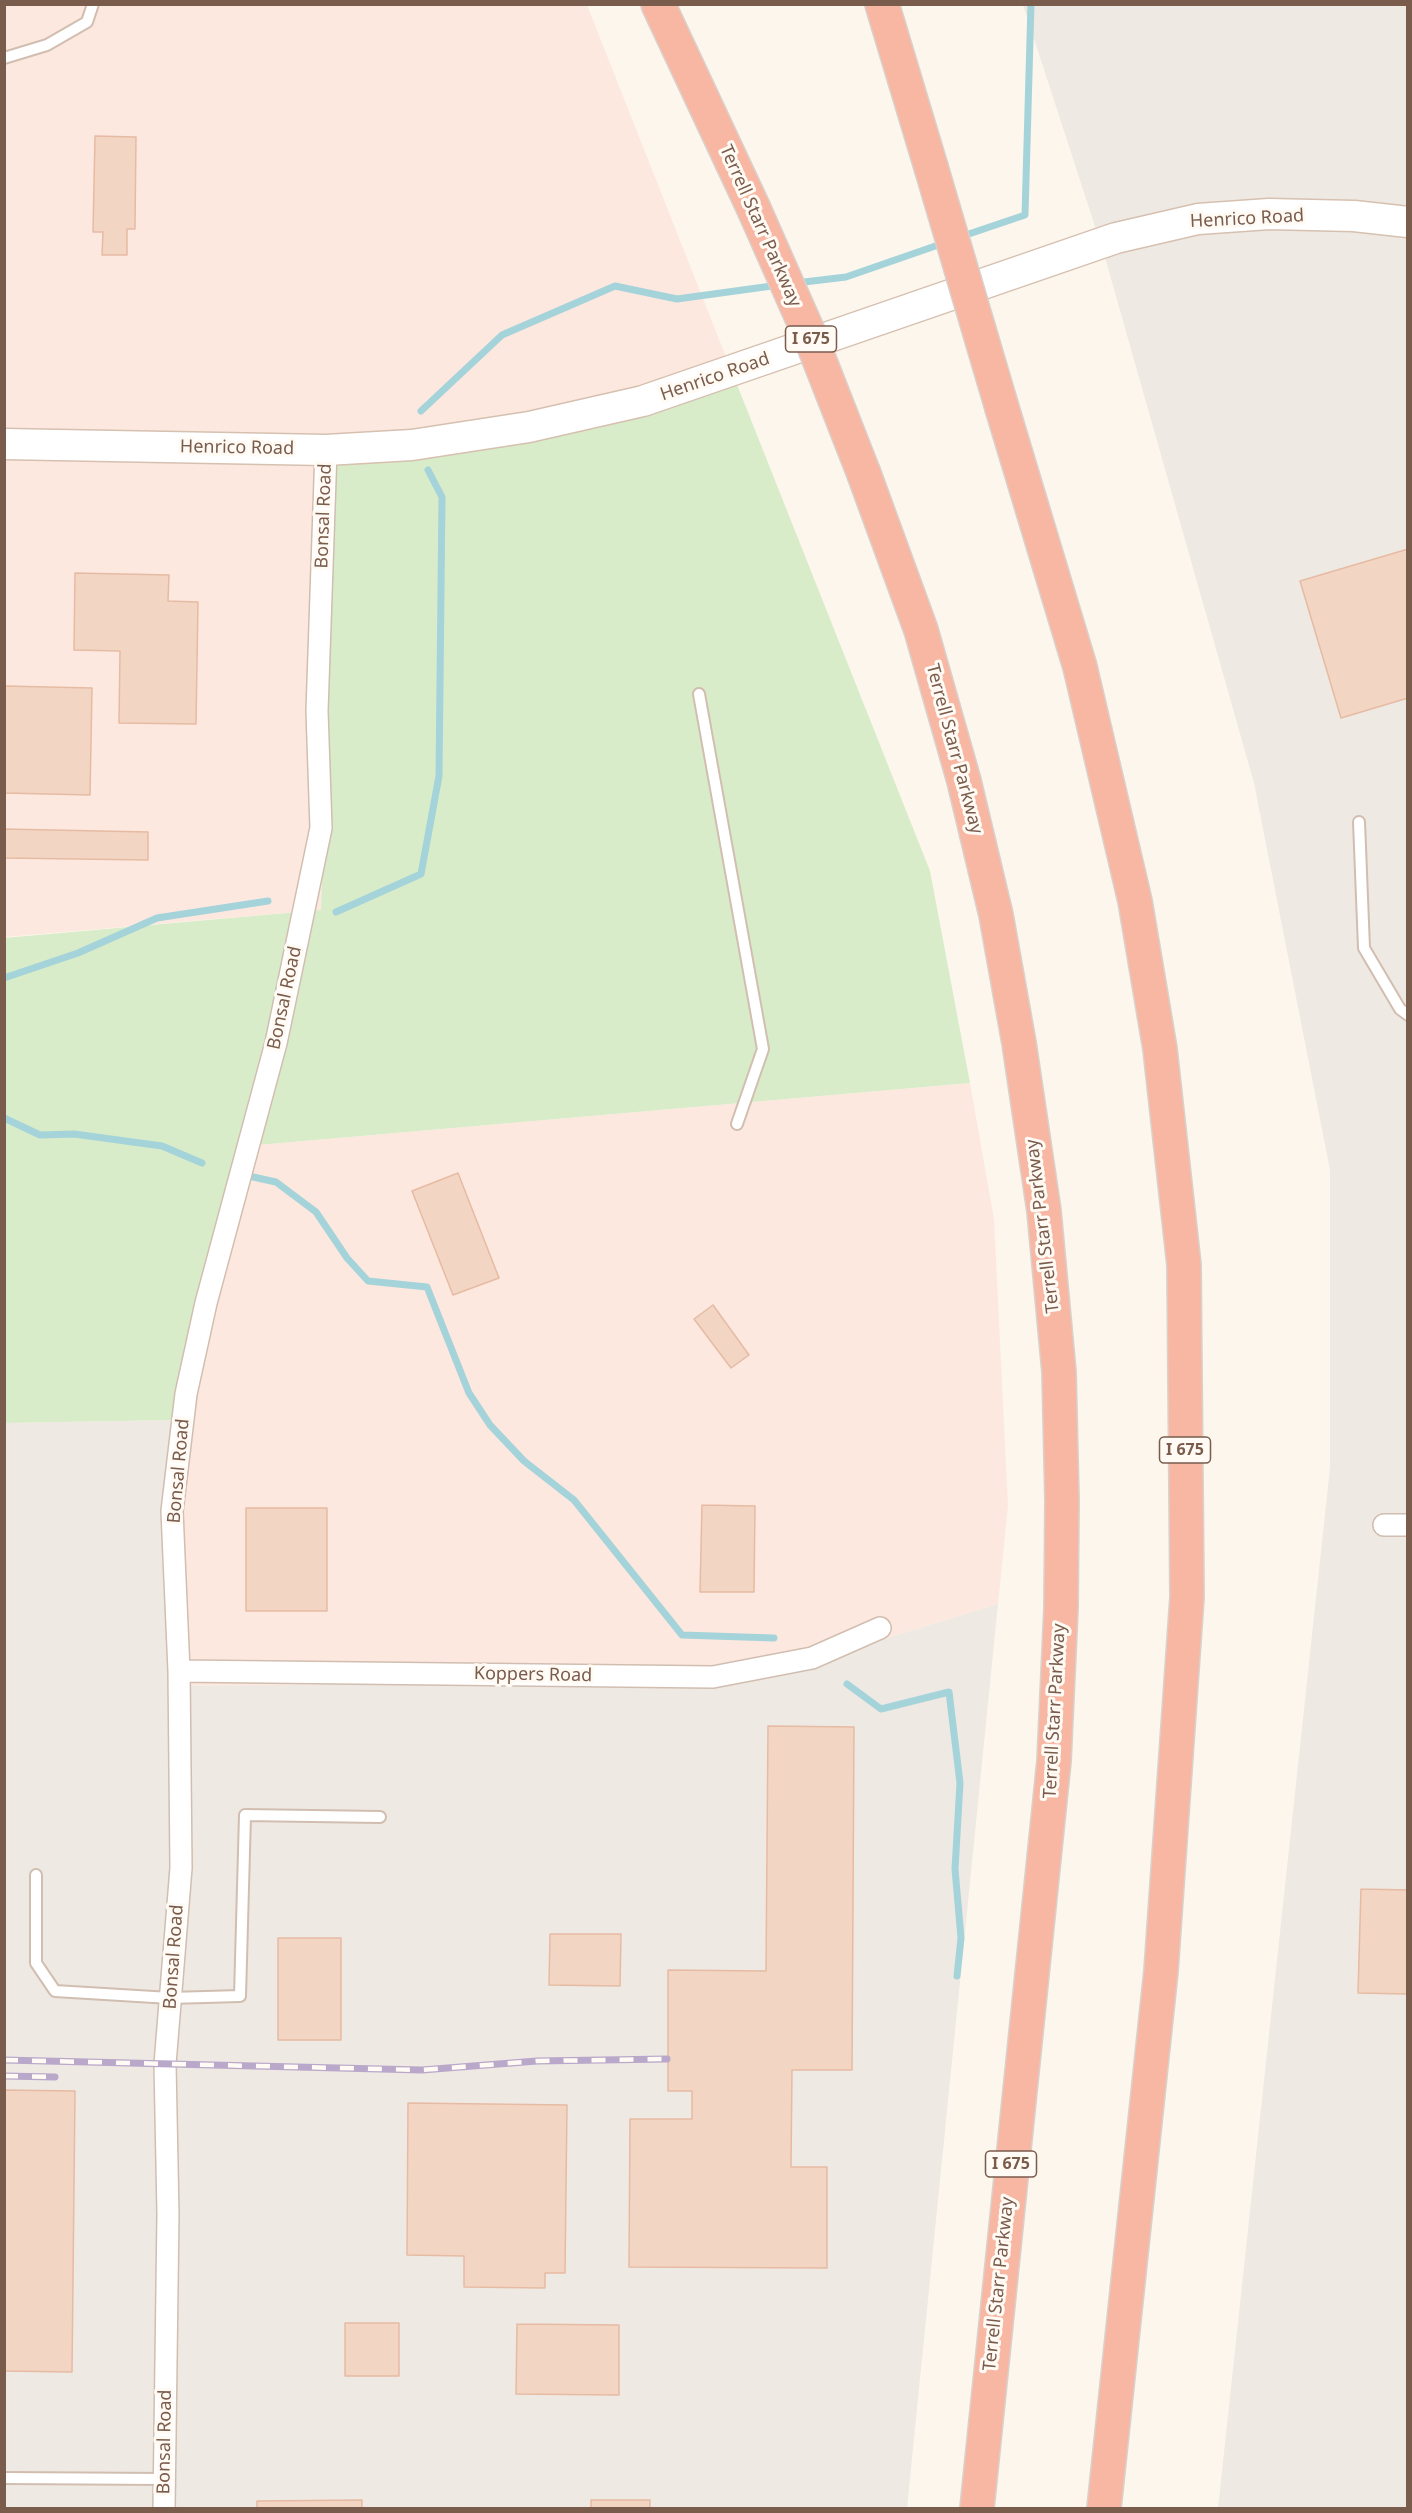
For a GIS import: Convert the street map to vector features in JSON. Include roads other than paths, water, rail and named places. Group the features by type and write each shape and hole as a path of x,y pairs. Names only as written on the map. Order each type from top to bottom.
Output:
{"highway":[{"name":"Terrell Starr Parkway","path":"658,4 753,207 810,336 921,630 964,781 996,915 1019,1043 1044,1210 1059,1372 1062,1512 1054,1761 977,2508"},
{"name":"I 675","path":"882,4 1080,667 1135,901 1160,1049 1184,1265 1187,1585 1184,1632 1161,1971 1104,2508"}],"street":[{"name":"Henrico Road","path":"4,444 326,450 412,445 529,427 643,401 1116,238 1198,219 1269,214 1354,216 1407,222"},
{"name":"Bonsal Road","path":"164,2508 168,2214 165,2064 181,1868 178,1671 172,1510 186,1394 206,1303 276,1043 321,828 317,711 326,450"},
{"path":"1384,1524 1407,1525"},
{"name":"Koppers Road","path":"178,1671 713,1677 812,1658 880,1628"}],"lane":[{"path":"4,58 47,45 87,22 93,4"},
{"path":"699,694 763,1049 737,1124"},
{"path":"1359,822 1364,948 1400,1009 1407,1015"},
{"path":"36,1875 36,1963 55,1991 171,1998 240,1996 245,1815 380,1817"},
{"path":"4,2478 164,2479"}],"waterway":[{"path":"960,237 1025,215 1031,4"},
{"path":"796,283 846,277 944,243"},
{"path":"421,411 502,335 615,286 677,299 779,285"},
{"path":"336,912 421,874 439,776 442,497 428,470"},
{"path":"4,978 78,953 157,918 268,901"},
{"path":"4,1118 40,1135 74,1134 162,1146 202,1163"},
{"path":"253,1177 276,1182 316,1212 347,1258 368,1281 427,1287 469,1393 490,1425 524,1461 574,1500 682,1635 774,1638"},
{"path":"847,1684 881,1709 949,1692 960,1783 955,1869 961,1938 957,1976"}],"railway":[{"path":"4,2060 422,2070 537,2061 667,2059"},
{"path":"4,2076 55,2077"}]}
